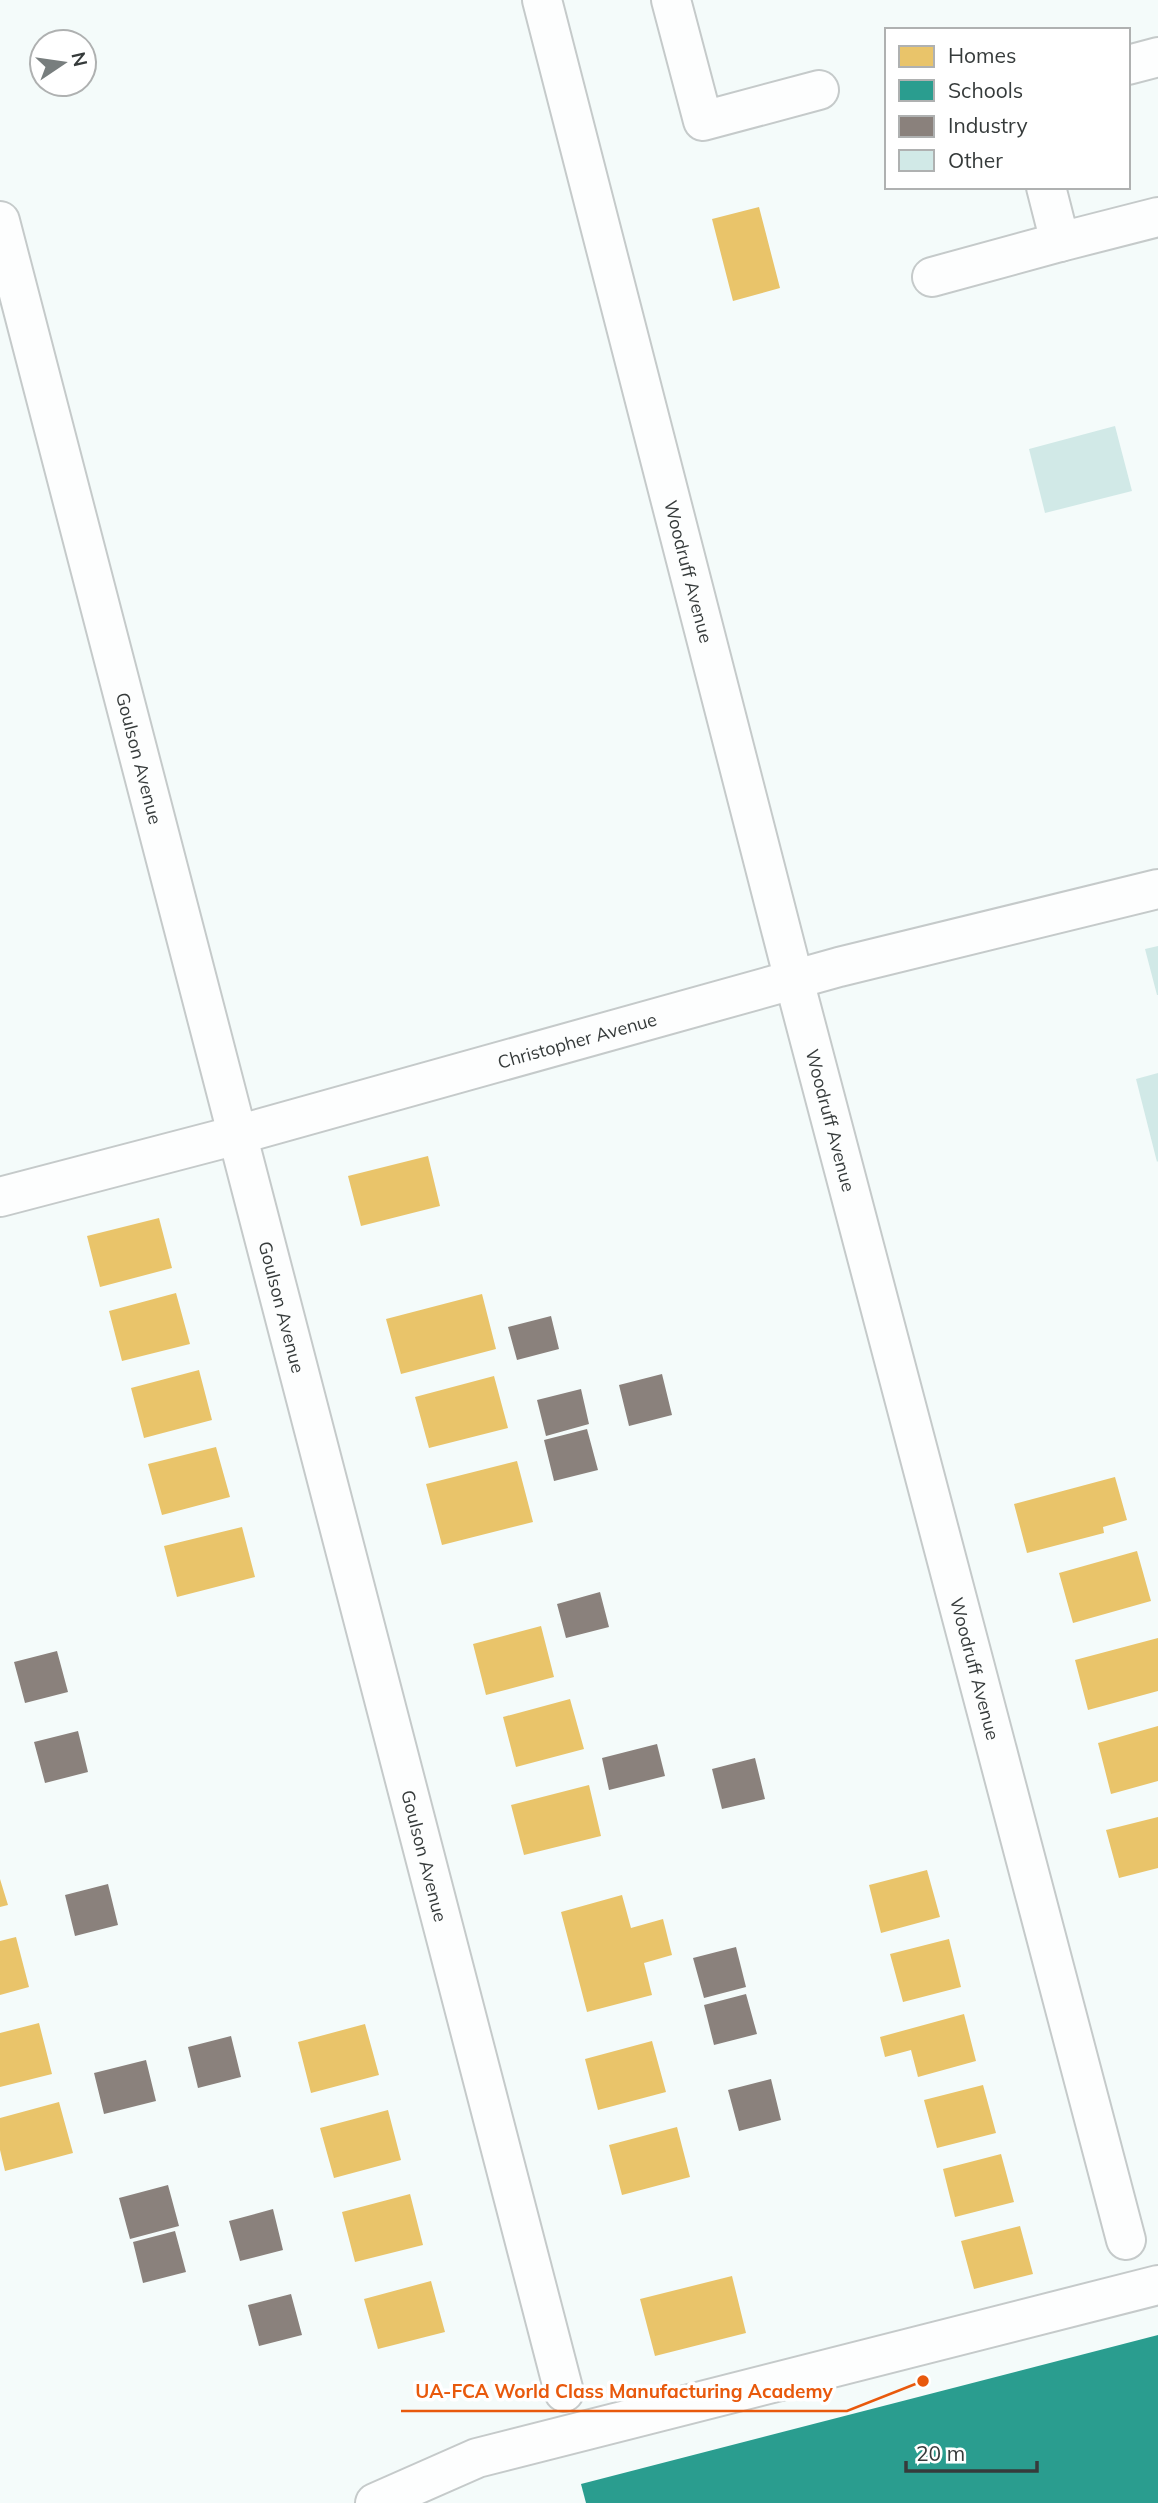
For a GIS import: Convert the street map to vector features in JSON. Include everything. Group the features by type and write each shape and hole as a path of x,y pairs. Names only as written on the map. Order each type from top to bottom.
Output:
{"street":[{"name":"Woodruff Avenue","path":"542,0 794,980 1126,2240"},
{"path":"671,0 703,121 819,90"},
{"path":"1130,64 1158,57"},
{"path":"1047,189 1060,242"},
{"path":"932,277 1158,217"},
{"name":"Goulson Avenue","path":"0,221 564,2392"},
{"name":"Christopher Avenue","path":"0,1197 237,1135 794,980 1158,889"},
{"path":"375,2503 477,2458 1158,2285"}],"building: Homes":[{"path":"759,207 780,288 733,301 712,219"},
{"path":"428,1156 440,1206 361,1226 348,1176"},
{"path":"159,1218 172,1268 100,1287 87,1236"},
{"path":"176,1293 190,1344 122,1361 109,1311"},
{"path":"482,1294 496,1349 401,1374 386,1319"},
{"path":"199,1370 212,1420 144,1438 131,1388"},
{"path":"494,1376 508,1428 429,1448 415,1397"},
{"path":"216,1447 230,1497 162,1515 148,1464"},
{"path":"517,1461 533,1522 442,1545 426,1484"},
{"path":"1115,1477 1127,1520 1103,1527 1104,1533 1027,1553 1014,1504"},
{"path":"242,1527 255,1577 177,1597 164,1546"},
{"path":"1137,1551 1151,1601 1073,1623 1059,1573"},
{"path":"541,1626 554,1677 486,1695 473,1644"},
{"path":"1158,1638 1158,1691 1088,1710 1075,1660"},
{"path":"570,1699 584,1749 516,1767 503,1717"},
{"path":"1158,1726 1158,1781 1111,1794 1098,1743"},
{"path":"589,1785 601,1836 524,1855 511,1805"},
{"path":"1158,1817 1158,1868 1119,1878 1106,1830"},
{"path":"927,1870 940,1917 881,1933 869,1885"},
{"path":"0,1879 8,1905 0,1907"},
{"path":"622,1895 631,1928 663,1919 672,1955 644,1963 652,1995 587,2012 561,1912"},
{"path":"16,1937 29,1987 0,1995 0,1941"},
{"path":"949,1939 961,1987 903,2002 890,1954"},
{"path":"964,2014 976,2061 918,2077 911,2050 885,2057 880,2037"},
{"path":"39,2023 52,2074 0,2087 0,2033"},
{"path":"365,2024 379,2075 311,2093 298,2042"},
{"path":"652,2041 666,2092 598,2110 585,2059"},
{"path":"983,2085 996,2133 937,2148 924,2100"},
{"path":"59,2102 73,2153 5,2171 0,2150 0,2118"},
{"path":"388,2110 401,2160 334,2178 320,2128"},
{"path":"677,2127 690,2177 622,2195 609,2145"},
{"path":"1001,2154 1014,2202 955,2217 943,2169"},
{"path":"410,2194 423,2245 355,2262 342,2212"},
{"path":"1020,2226 1033,2274 974,2289 961,2241"},
{"path":"732,2276 746,2333 655,2356 640,2299"},
{"path":"431,2281 445,2332 378,2349 364,2299"}],"building: Schools":[{"path":"1158,2335 1158,2503 586,2503 581,2484"}],"building: Industry":[{"path":"551,1316 559,1349 517,1360 508,1327"},
{"path":"662,1374 672,1415 629,1426 619,1385"},
{"path":"581,1389 589,1424 546,1436 537,1400"},
{"path":"587,1429 598,1470 554,1481 544,1440"},
{"path":"600,1592 609,1627 566,1638 557,1604"},
{"path":"57,1651 68,1692 25,1703 14,1662"},
{"path":"78,1731 88,1772 45,1783 34,1742"},
{"path":"657,1744 665,1776 609,1790 602,1758"},
{"path":"755,1758 765,1799 722,1809 712,1769"},
{"path":"108,1884 118,1925 75,1936 65,1895"},
{"path":"736,1947 746,1987 704,1998 693,1958"},
{"path":"746,1994 757,2034 714,2045 704,2005"},
{"path":"231,2036 241,2077 198,2088 188,2047"},
{"path":"146,2060 156,2101 104,2114 94,2073"},
{"path":"771,2079 781,2120 739,2131 728,2090"},
{"path":"168,2185 179,2226 130,2239 119,2198"},
{"path":"273,2209 283,2250 240,2261 229,2221"},
{"path":"175,2231 186,2272 143,2283 133,2242"},
{"path":"291,2294 302,2335 259,2346 248,2305"}],"building: Other":[{"path":"1115,426 1132,491 1045,513 1029,449"},
{"path":"1158,946 1158,995 1157,995 1145,949"},
{"path":"1158,1073 1158,1161 1157,1162 1136,1079"}],"place":[{"name":"UA-FCA World Class Manufacturing Academy","path":"923,2381"}]}
